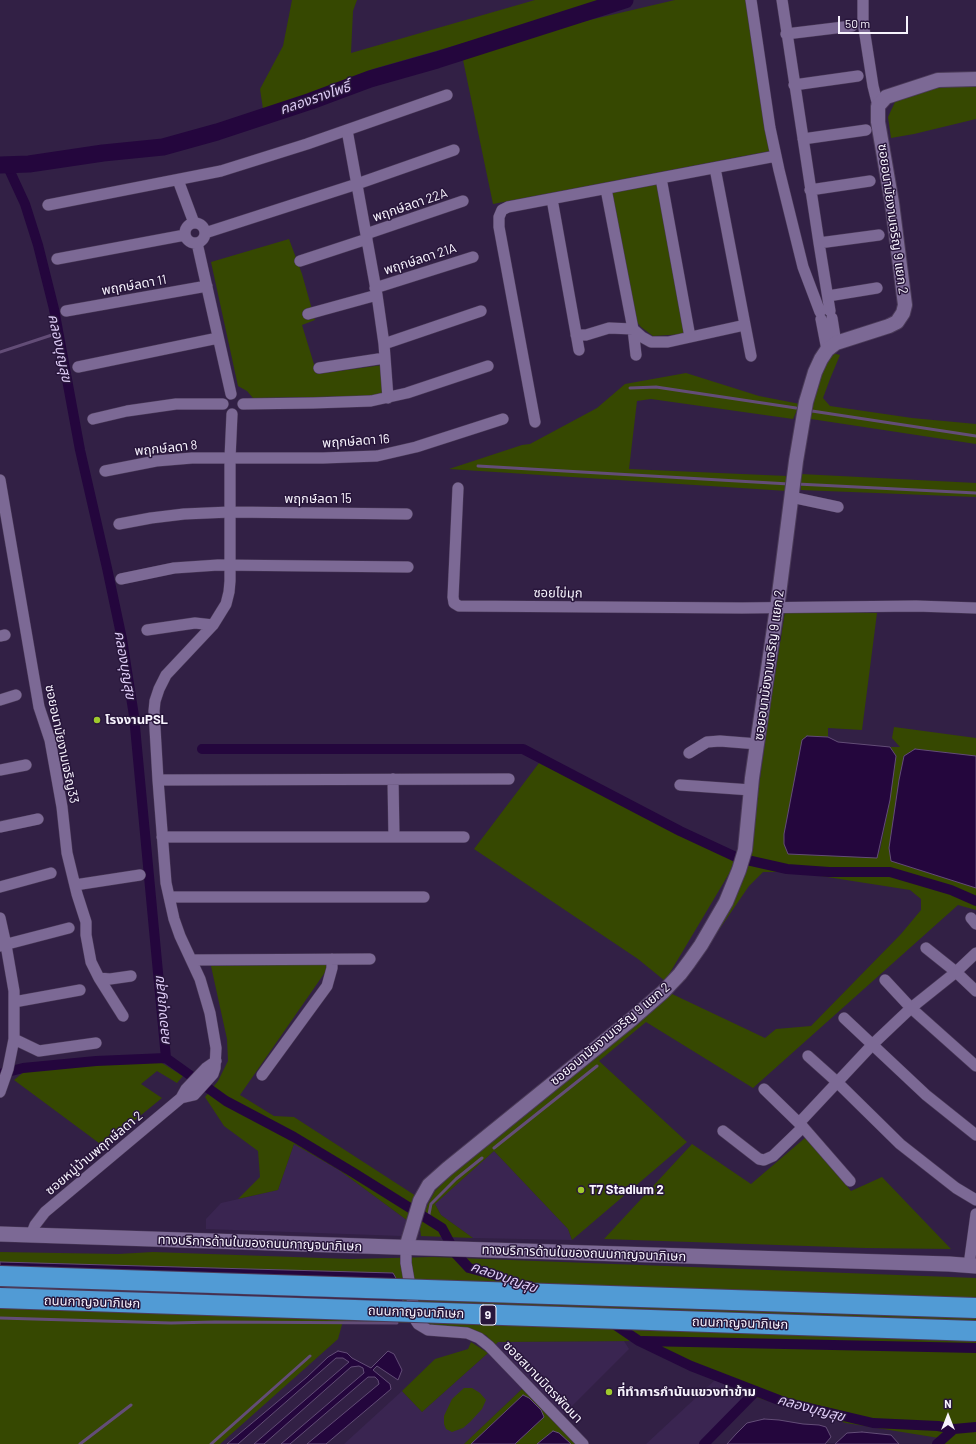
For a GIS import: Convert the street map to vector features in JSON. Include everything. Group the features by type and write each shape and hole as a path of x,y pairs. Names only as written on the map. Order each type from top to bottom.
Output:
{"highway":[{"name":"ถนนกาญจนาภิเษก","path":"0,1276 976,1308"},
{"name":"ถนนกาญจนาภิเษก","path":"0,1298 976,1331"}],"main road":[{"name":"ทางบริการด้านในของถนนกาญจนาภิเษก","path":"0,1234 972,1265"}],"street":[{"path":"751,0 770,128 776,156 803,267 825,310"},
{"path":"782,0 819,243 825,310 831,346"},
{"path":"863,0 863,22 873,86 878,106"},
{"path":"786,34 852,26"},
{"path":"794,85 858,76"},
{"path":"878,106 886,97 938,80 976,79"},
{"path":"48,205 178,180 247,164 447,95"},
{"name":"ซอยอนามัยงามเจริญ 9 แยก 2","path":"406,1248 420,1201 429,1186 437,1177 632,1019 671,983 680,974 701,945 726,902 739,870 745,850 751,790 777,607 792,486 806,402 814,372 821,358 831,346 897,322 903,313 905,305 892,203 878,122 878,106"},
{"path":"347,130 367,237 384,344 388,398"},
{"path":"803,140 866,130"},
{"path":"205,232 357,184 454,150"},
{"path":"535,422 499,227 499,217 502,210 508,207 776,156"},
{"path":"715,168 751,356"},
{"path":"661,178 690,337"},
{"path":"178,180 194,223"},
{"path":"810,190 870,181"},
{"path":"606,188 633,329 636,355"},
{"path":"552,199 579,350"},
{"name":"พฤกษ์ลดา 22A","path":"300,261 463,201"},
{"path":"194,223 200,224 205,232 203,239 197,243 191,242 185,235 186,228 194,223"},
{"path":"57,259 185,235"},
{"path":"819,243 879,235"},
{"path":"197,243 231,394"},
{"name":"พฤกษ์ลดา 21A","path":"308,314 376,292 473,257"},
{"name":"พฤกษ์ลดา 11","path":"66,311 207,286"},
{"path":"825,310 878,288"},
{"path":"384,344 481,311"},
{"path":"576,335 586,335 609,328 633,329 642,337 651,342 668,342 745,325"},
{"path":"78,367 218,338"},
{"path":"319,368 385,358"},
{"path":"243,404 371,401 388,398 430,386 488,366"},
{"path":"231,394 238,395 243,404 241,410 232,414 226,411 223,404 224,399 231,394"},
{"path":"93,419 127,410 161,405 223,404"},
{"name":"ซอยหมู่บ้านพฤกษ์ลดา 2","path":"31,1235 35,1225 45,1212 187,1094 210,1071 216,1061 216,1048 210,1013 200,979 180,936 169,897 162,837 154,711 155,701 159,689 166,675 213,625 226,604 229,592 230,565 230,458 232,414"},
{"name":"พฤกษ์ลดา 16","path":"230,458 349,458 376,456 416,447 503,419"},
{"name":"พฤกษ์ลดา 8","path":"105,471 156,461 230,458"},
{"name":"ซอยอนามัยงามเจริญ33","path":"0,480 39,707 50,740 62,807 67,853 77,894 86,922 86,935 91,962 99,978 123,1016"},
{"path":"792,486 838,508"},
{"name":"ซอยไข่มุก","path":"458,488 453,597 454,603 459,606 777,607"},
{"name":"พฤกษ์ลดา 15","path":"119,524 184,514 230,512 407,514"},
{"path":"121,579 174,568 198,566 408,567"},
{"path":"777,607 916,606 976,608"},
{"path":"147,630 188,624 213,625"},
{"path":"0,700 16,695"},
{"path":"689,753 707,742 720,741 758,744"},
{"path":"0,770 26,765"},
{"path":"392,779 394,837"},
{"path":"158,780 509,779"},
{"path":"680,785 751,790"},
{"path":"0,827 38,819"},
{"path":"162,837 464,837"},
{"path":"0,887 51,873"},
{"path":"75,885 140,875"},
{"path":"169,897 424,897"},
{"path":"0,918 3,945 14,991 14,1039 8,1069 0,1092"},
{"path":"3,945 69,928"},
{"path":"926,948 956,972 976,991"},
{"path":"723,1131 759,1159 764,1160 773,1156 837,1082 873,1044 911,1008 956,972 976,953"},
{"path":"262,1075 327,986 332,968 332,959"},
{"path":"192,960 370,959"},
{"path":"99,978 110,979 131,976"},
{"path":"885,980 911,1008 976,1066"},
{"path":"14,1002 80,990"},
{"path":"844,1018 926,1095 976,1135"},
{"path":"14,1039 39,1051 96,1044"},
{"path":"808,1056 837,1082 900,1144 956,1188 976,1200"},
{"path":"764,1089 801,1125 850,1181"},
{"path":"972,1265 976,1214"},
{"name":"ซอยสมานมิตรพัฒนา","path":"406,1248 406,1263 416,1321 418,1324 428,1330 467,1333 479,1338 490,1346 583,1444"}],"shaded area":[{"path":"807,736 828,737 838,742 890,747 896,756 890,800 877,858 788,854 784,844 784,834 802,740"},
{"path":"915,749 976,756 976,888 891,861 889,848 904,756"},
{"path":"294,1144 339,1170 408,1221 402,1236 206,1229 206,1219 221,1203 278,1190"},
{"path":"494,1151 568,1229 572,1240 473,1238 441,1215 435,1204"},
{"path":"0,1262 393,1273 400,1285 403,1301 403,1314 0,1304"},
{"path":"624,1341 629,1349 563,1415 495,1345 498,1342"},
{"path":"338,1351 347,1353 352,1358 371,1368 388,1351 394,1354 402,1370 398,1380 377,1366 373,1370 390,1384 391,1389 326,1444 307,1444 379,1384 375,1377 368,1377 290,1444 281,1444 364,1373 363,1368 359,1366 351,1367 264,1444 254,1444 349,1362 343,1358 336,1358 238,1444 227,1444 307,1377 328,1357"},
{"path":"488,1353 522,1389 464,1444 344,1444 402,1391 422,1412"},
{"path":"715,1380 751,1394 737,1410 699,1444 646,1444"},
{"path":"523,1395 529,1398 541,1410 544,1417 515,1444 471,1444"},
{"path":"764,1419 819,1425 826,1427 831,1437 825,1444 727,1444 747,1423"},
{"path":"553,1431 559,1433 571,1444 537,1444"},
{"path":"862,1432 891,1435 899,1444 835,1444 847,1433"}],"green space":[{"path":"292,0 357,0 353,11 351,53 535,0 614,0 373,69 297,98 263,109 260,89 283,46"},
{"path":"675,0 747,0 770,151 493,204 463,60 458,57 581,22"},
{"path":"976,84 976,119 891,138 888,117 895,102 925,89"},
{"path":"658,184 685,334 653,336 641,327 635,320 611,193"},
{"path":"289,239 302,274 315,320 302,325 317,374 383,365 382,394 378,396 253,398 247,391 238,386 211,262"},
{"path":"833,353 840,355 823,398 830,406 912,418 976,424 976,444 811,419 807,416 821,367"},
{"path":"686,373 759,396 800,404 793,419 651,399 637,401 629,469 787,476 787,491 449,469 522,445 530,444 597,408 625,384"},
{"path":"801,474 976,483 976,497 801,490"},
{"path":"790,610 877,613 862,730 828,728 828,737 807,736 872,857 877,858 880,850 890,800 896,756 890,747 900,747 892,738 894,727 976,738 976,756 915,749 904,756 889,848 892,861 976,888 976,910 958,905 753,1088 646,1022 599,1061 687,1142 572,1240 568,1229 494,1151 435,1204 441,1215 473,1238 421,1236 420,1228 427,1206 435,1191 465,1161 670,993 765,1038 776,1029 811,1026 901,934 921,910 921,899 910,890 795,872 763,872 749,886 712,940 750,852 769,713 785,612"},
{"path":"539,763 725,855 734,862 730,872 665,981 638,959 474,849"},
{"path":"326,964 328,968 240,1095 274,1116 294,1117 416,1196 408,1221 339,1170 294,1144 278,1190 238,1199 260,1177 258,1151 224,1126 205,1097 218,1081 228,1061 227,1039 211,966"},
{"path":"107,1063 162,1063 183,1076 177,1083 157,1071 141,1084 162,1098 103,1146 14,1080 25,1071"},
{"path":"806,1137 851,1191 882,1177 951,1249 865,1248 604,1239 692,1144 751,1184"},
{"path":"0,1252 118,1254 153,1252 350,1259 433,1257 976,1278 976,1444 933,1444 939,1438 846,1423 761,1399 688,1369 635,1341 498,1342 495,1345 486,1335 467,1331 437,1329 423,1323 343,1321 338,1339 220,1444 0,1444"},
{"path":"471,1342 488,1353 422,1412 402,1391 435,1359 468,1349"},
{"path":"464,1388 472,1388 480,1393 486,1400 482,1409 470,1422 463,1428 452,1432 446,1429 444,1424 444,1416 452,1399"},
{"path":"522,1389 537,1402 578,1444 571,1444 559,1433 553,1431 537,1444 515,1444 544,1417 523,1396 471,1444 464,1444"}],"waterway":[{"name":"คลองรางโพธิ์","path":"0,165 29,164 103,153 163,147 217,132 311,101 370,79 437,60 625,0"},
{"name":"คลองบุญสุข","path":"7,165 25,204 38,245 54,309 80,450 122,639 134,716 166,1058 226,1101 294,1137 442,1228 456,1254 469,1268 495,1275"},
{"path":"0,352 58,333"},
{"path":"630,388 656,387 796,408"},
{"path":"812,411 976,436"},
{"path":"478,466 789,484"},
{"path":"797,484 976,493"},
{"path":"202,749 523,749 680,831 738,858 787,869 829,872 890,872 951,890 976,901"},
{"path":"0,1074 23,1068 96,1061 166,1058"},
{"path":"494,1148 597,1066"},
{"path":"428,1219 431,1204 456,1179 482,1158"},
{"path":"0,1318 171,1323 397,1323"},
{"name":"คลองบุญสุข","path":"611,1322 639,1341 691,1366 784,1402 873,1423 938,1426 954,1429 976,1427"},
{"path":"642,1341 976,1348"},
{"path":"211,1444 310,1356"},
{"path":"704,1444 756,1391"},
{"path":"80,1444 131,1405"},
{"path":"937,1444 954,1429"}],"place":[{"name":"โรงงานPSL","path":"97,720"},
{"name":"T7 Stadium 2","path":"581,1190"},
{"name":"ที่ทำการกำนันแขวงท่าข้าม","path":"609,1392"}]}
